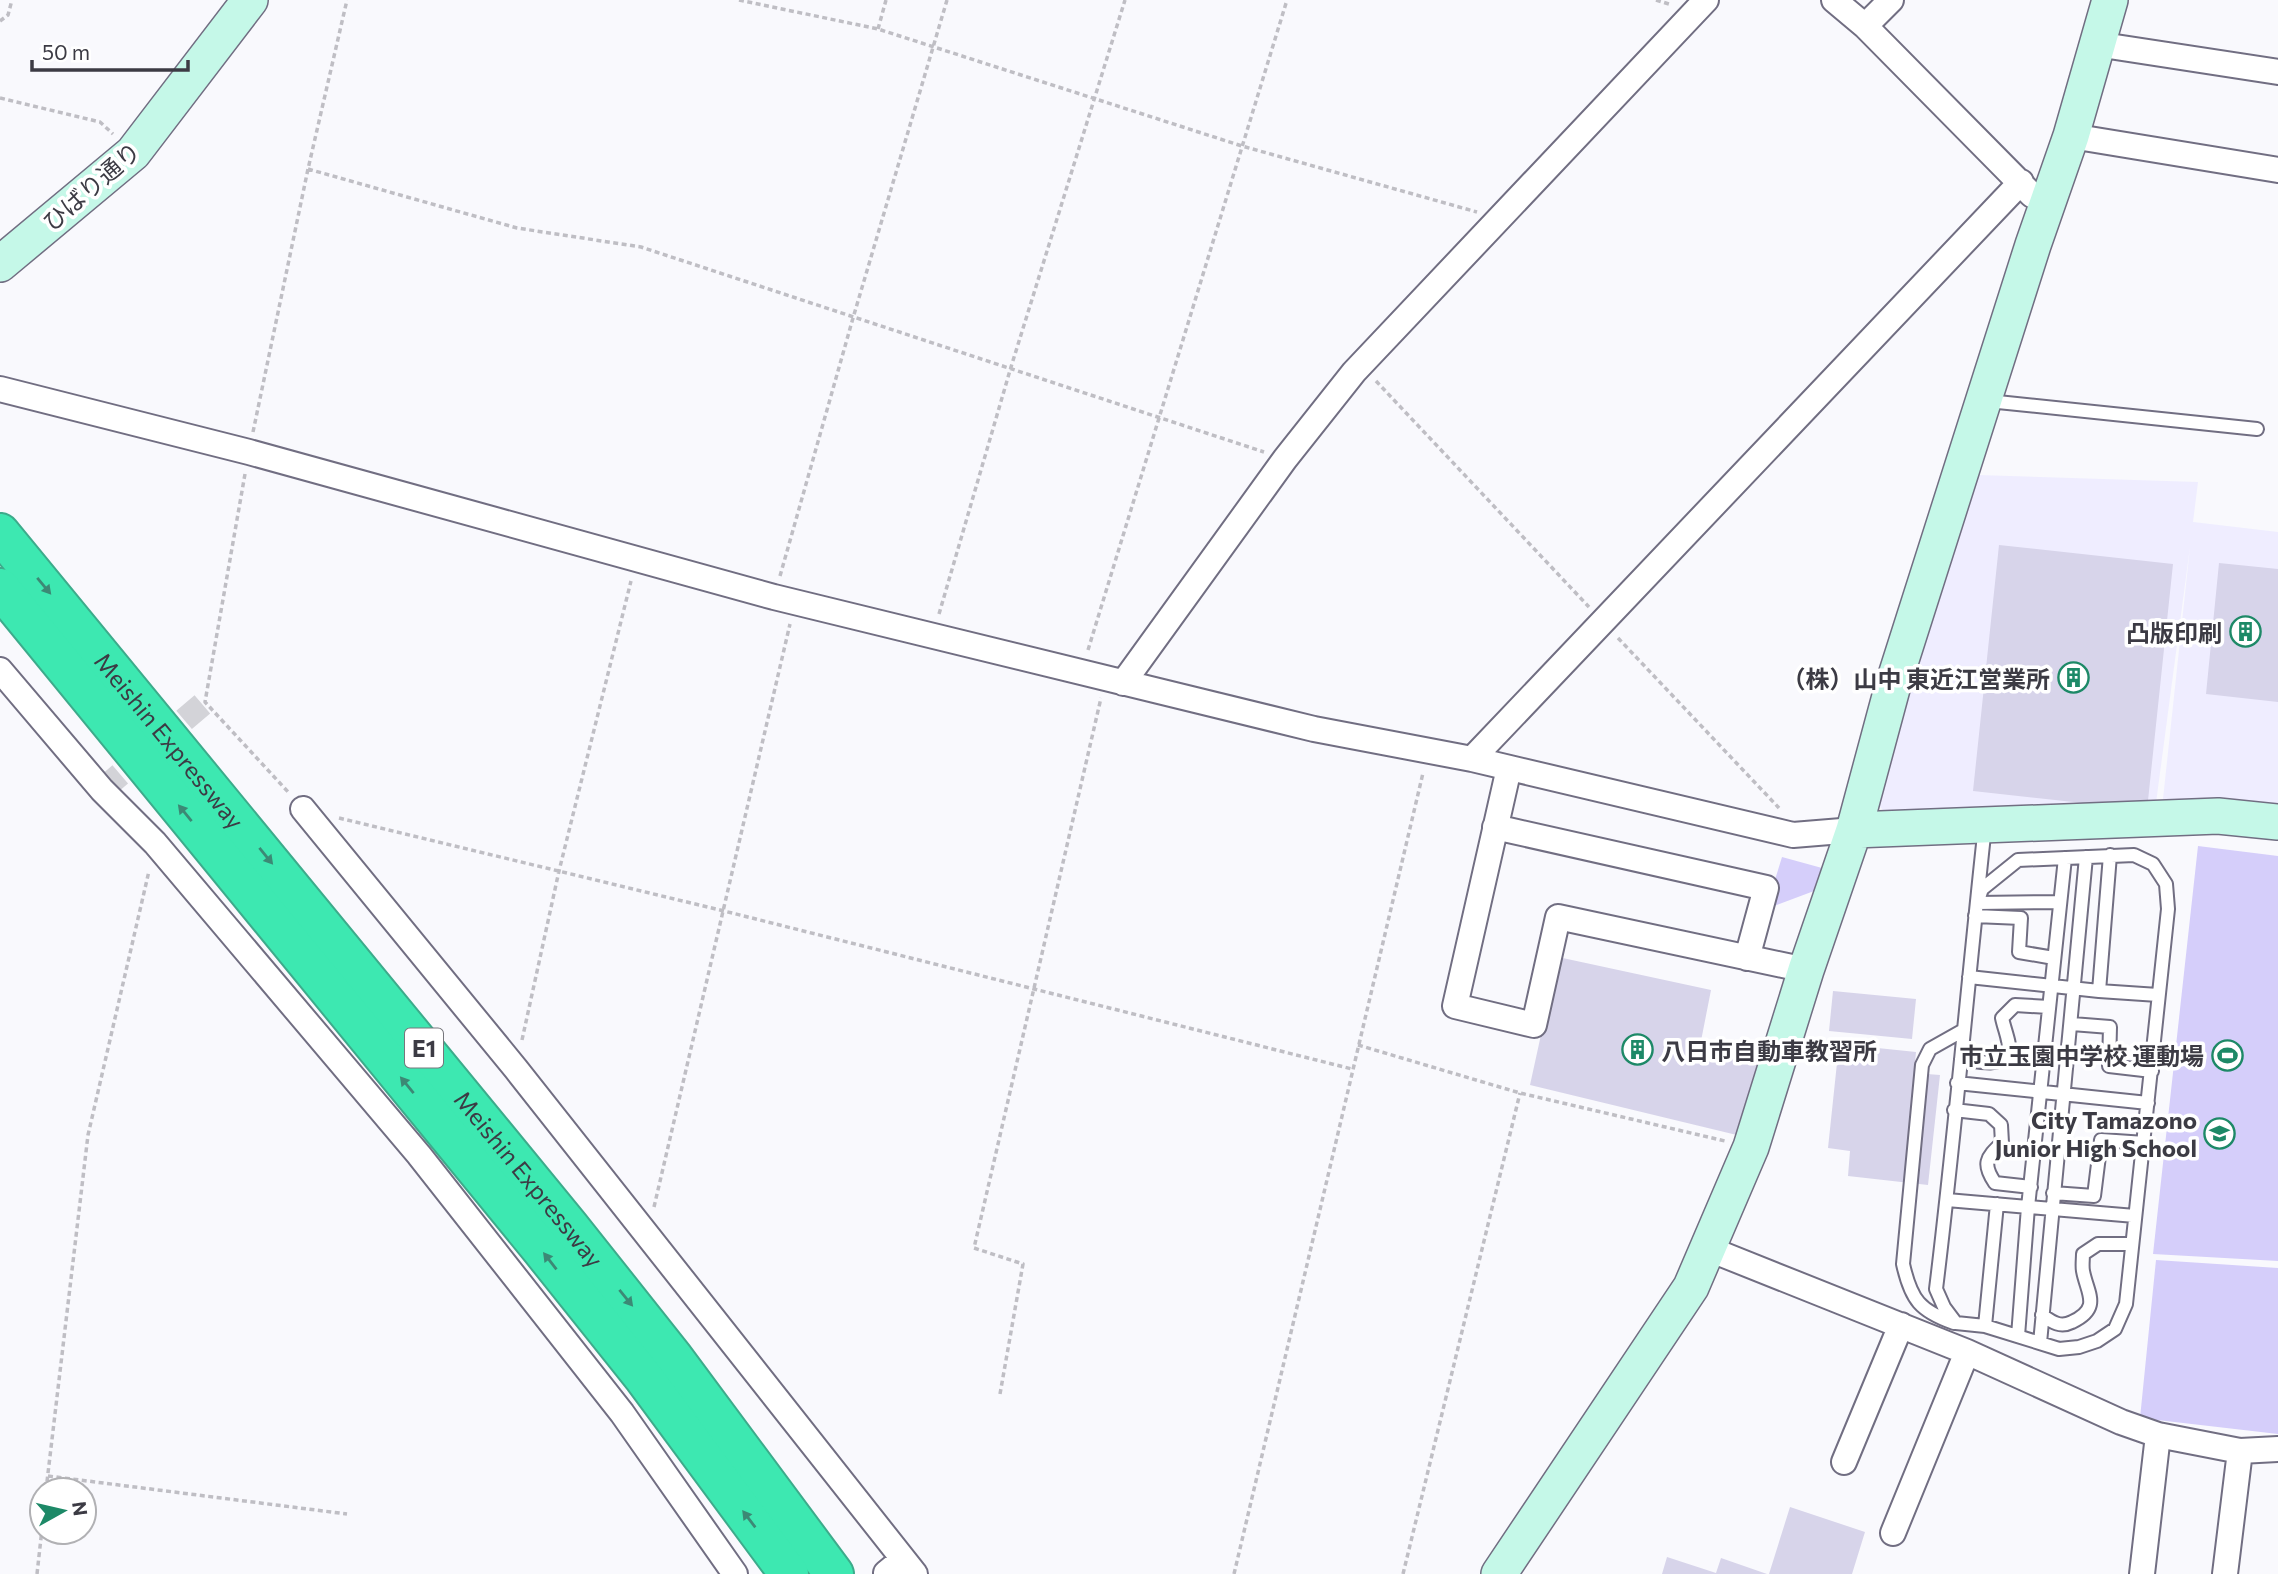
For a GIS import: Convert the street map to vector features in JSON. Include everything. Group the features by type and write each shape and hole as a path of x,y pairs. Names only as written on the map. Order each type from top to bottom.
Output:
{"highway":[{"name":"Meishin Expressway","path":"0,533 673,1357 834,1574"},
{"name":"Meishin Expressway","path":"0,588 541,1249 644,1378 789,1574"},
{"path":"673,1357 843,1574"}],"street":[{"name":"ひばり通り","path":"0,264 134,153 250,0"},
{"path":"1114,681 1285,458 1361,365 1706,0"},
{"path":"1834,0 1865,26 2021,182 2046,211"},
{"path":"1865,26 1891,0"},
{"path":"1499,1574 1690,1287 1709,1249 1751,1147 1806,970 1854,830 1893,685 2033,245 2071,135 2110,0"},
{"path":"2096,44 2278,72"},
{"path":"2071,135 2278,170"},
{"path":"1472,759 2021,182"},
{"path":"0,389 249,452 784,599 1081,673 1314,729 1472,759 1793,835 1854,830 2218,817 2278,822"},
{"path":"0,670 102,790 155,843 419,1155 622,1413 735,1574"},
{"path":"1510,768 1455,1006 1534,1025 1558,917 1806,970"},
{"path":"303,809 648,1235 901,1569"},
{"path":"1495,827 1766,888 1747,958"},
{"path":"1709,1249 1967,1352 2121,1422 2158,1435 2240,1451 2278,1449"},
{"path":"1844,1462 1901,1325"},
{"path":"1893,1532 1967,1352"},
{"path":"2142,1574 2158,1435"},
{"path":"2225,1574 2240,1451"}],"lane":[{"path":"1984,401 2257,429"},
{"path":"1956,1323 1944,1307 1936,1289 1985,825"},
{"path":"2099,991 2110,855"},
{"path":"1962,1031 1930,1049 1922,1065 1903,1264 1907,1285 1919,1304 1933,1316 1956,1323 1985,1326 2059,1349 2097,1340 2115,1329 2126,1304 2168,909 2166,884 2153,864 2134,855 2018,860 1982,889 1976,909"},
{"path":"2040,1343 2087,857"},
{"path":"2018,1336 2028,1207 2065,858"},
{"path":"1976,909 2059,902"},
{"path":"1976,909 2021,918 2019,952 2054,958"},
{"path":"1969,977 2158,995"},
{"path":"1961,1059 1990,1063 2003,1061 2009,1056 2011,1045 2005,1035 2002,1018 2015,1005 2049,1007"},
{"path":"2072,1024 2110,1027 2109,1066 2151,1071"},
{"path":"1958,1083 2148,1103"},
{"path":"1954,1110 1989,1114 2001,1125 2002,1143 1991,1153 1987,1163 1987,1172 1995,1183 2031,1187"},
{"path":"2053,1193 2094,1196 2101,1140 2144,1143"},
{"path":"1947,1200 2135,1216"},
{"path":"1985,1326 1997,1204"},
{"path":"2042,1315 2054,1324 2067,1325 2076,1321 2087,1311 2091,1302 2083,1271 2083,1254 2098,1244 2131,1244"}],"path":[{"path":"0,21 8,15 12,0"},
{"path":"346,0 249,452 205,702 303,809 724,911 1352,1069"},
{"path":"739,0 878,29 1242,146 1498,218"},
{"path":"878,29 886,0"},
{"path":"648,1235 724,911 784,599 853,318 947,0"},
{"path":"933,636 1011,367 1125,0"},
{"path":"1081,673 1287,0"},
{"path":"0,97 100,122 134,153"},
{"path":"308,169 517,228 641,247 1285,458"},
{"path":"1361,365 1785,815"},
{"path":"516,1069 559,871 636,559"},
{"path":"1000,1394 1023,1264 974,1248 1114,681"},
{"path":"1234,1574 1428,750"},
{"path":"48,1476 88,1135 155,843"},
{"path":"1358,1045 1520,1093 1751,1147"},
{"path":"1402,1574 1520,1093"},
{"path":"98,1482 348,1514"},
{"path":"37,1574 40,1546"}],"shaded area":[{"path":"1978,475 2198,482 2193,522 2278,532 2278,809 2163,799 2190,547 2156,803 1887,815 1876,802"},
{"name":"市立玉園中学校 運動場","path":"2198,846 2278,856 2278,1261 2153,1254"},
{"path":"1782,857 1822,868 1814,891 1766,909"},
{"path":"2156,1260 2278,1268 2278,1434 2140,1418"}],"building":[{"name":"（株）山中 東近江営業所","path":"1999,545 2173,564 2147,810 1973,791"},
{"name":"凸版印刷","path":"2219,563 2278,569 2278,702 2206,694"},
{"name":"八日市自動車教習所","path":"1558,957 1711,990 1701,1041 1770,1057 1745,1137 1530,1085"},
{"path":"1833,991 1916,999 1912,1039 1829,1031"},
{"path":"1839,1044 1916,1052 1914,1073 1940,1075 1928,1185 1848,1176 1850,1151 1828,1148"},
{"path":"1790,1507 1865,1532 1852,1574 1769,1574"},
{"path":"1667,1557 1716,1573 1721,1558 1767,1574 1662,1574"}],"tunnel":[{"path":"102,790 205,702"}],"place":[{"name":"凸版印刷","path":"2245,632"},
{"name":"（株）山中 東近江営業所","path":"2073,678"},
{"name":"八日市自動車教習所","path":"1638,1050"},
{"name":"市立玉園中学校 運動場","path":"2227,1055"},
{"name":"City Tamazono Junior High School","path":"2220,1133"}]}
